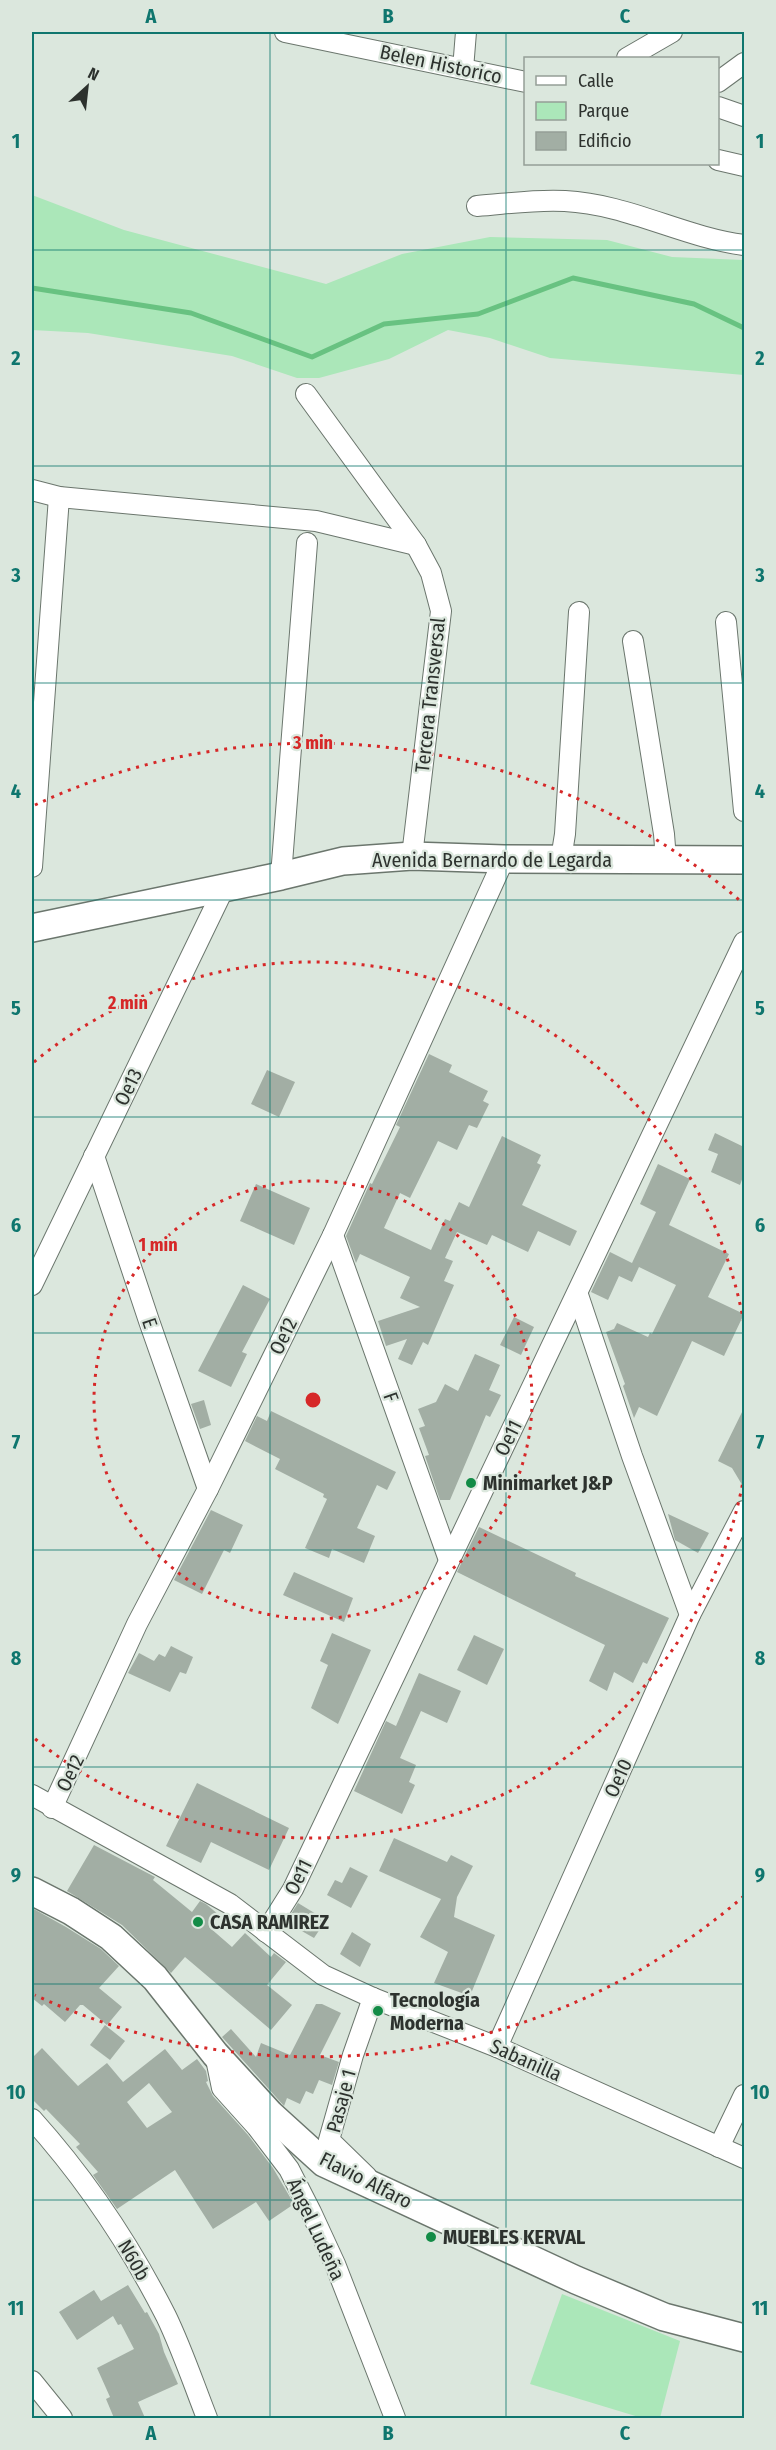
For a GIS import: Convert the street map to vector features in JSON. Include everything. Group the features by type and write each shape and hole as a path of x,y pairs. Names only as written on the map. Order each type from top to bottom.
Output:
{"street":[{"name":"Belen Historico","path":"285,32 524,82"},
{"path":"463,69 465,32"},
{"path":"632,57 672,32"},
{"path":"719,81 744,63"},
{"path":"719,108 744,116"},
{"path":"719,160 744,166"},
{"path":"477,206 564,201 630,214 718,241 744,244"},
{"name":"Tercera Transversal","path":"306,394 416,545 431,573 441,611 412,856"},
{"path":"32,490 59,497 316,520 416,545"},
{"path":"32,867 59,497"},
{"path":"281,876 307,543"},
{"path":"561,859 565,834 579,612"},
{"path":"726,622 744,811"},
{"path":"633,641 664,834 666,860"},
{"name":"Avenida Bernardo de Legarda","path":"32,928 343,861 412,856 504,859 744,860"},
{"name":"Oe12","path":"52,1808 83,1746 137,1624 208,1489 333,1235 504,859"},
{"name":"Oe13","path":"32,1285 224,888"},
{"name":"Oe11","path":"266,1932 293,1889 578,1295 744,942"},
{"name":"E","path":"94,1156 208,1489"},
{"name":"F","path":"333,1235 449,1560"},
{"path":"578,1295 632,1456 690,1615"},
{"name":"Oe10","path":"497,2047 690,1615 744,1511"},
{"name":"Sabanilla","path":"32,1795 230,1904 323,1974 373,1998 497,2047 744,2158"},
{"name":"Flavio Alfaro","path":"32,1891 71,1911 111,1937 155,1978 215,2054 270,2114 324,2163 576,2280 642,2308 664,2317 744,2338"},
{"name":"Pasaje 1","path":"373,1998 353,2055 329,2140 377,2187"},
{"name":"Ángel Ludeña","path":"215,2054 222,2088 257,2127 289,2169 312,2212 335,2264 394,2418"},
{"path":"719,2147 744,2095"},
{"name":"N60b","path":"32,2119 74,2169 129,2248 167,2318 207,2418"},
{"path":"32,2381 62,2418"}],"green space":[{"path":"32,195 124,230 326,284 402,254 490,237 607,240 672,257 744,260 744,375 550,358 490,338 448,330 389,359 319,378 297,378 232,356 88,333 32,330"},
{"path":"562,2294 680,2341 660,2418 642,2418 530,2384"}],"building":[{"path":"429,1054 452,1065 449,1072 488,1091 483,1101 489,1104 477,1128 469,1125 457,1150 438,1141 410,1198 400,1193 384,1228 431,1250 445,1219 450,1221 459,1202 469,1207 502,1136 541,1155 537,1163 541,1165 522,1205 577,1231 570,1246 538,1231 528,1252 492,1235 487,1245 457,1232 445,1258 453,1261 444,1281 454,1285 428,1345 423,1342 412,1365 398,1359 407,1339 386,1346 378,1321 420,1307 400,1298 410,1277 360,1254 356,1263 346,1236 370,1183 372,1184 400,1127 396,1125"},
{"path":"267,1070 295,1082 279,1117 251,1104"},
{"path":"715,1133 744,1147 744,1174 740,1185 711,1172 718,1154 708,1150"},
{"path":"658,1164 690,1179 669,1225 729,1254 708,1297 744,1314 724,1356 692,1341 657,1416 639,1407 634,1418 623,1386 625,1384 606,1332 614,1329 617,1323 648,1337 650,1333 652,1334 676,1285 639,1267 632,1282 619,1276 608,1300 591,1292 610,1252 632,1263 656,1212 640,1204"},
{"path":"256,1184 310,1208 294,1245 240,1221"},
{"path":"243,1285 270,1299 242,1352 247,1354 231,1387 198,1371"},
{"path":"514,1317 534,1327 521,1355 500,1345"},
{"path":"475,1354 500,1365 489,1390 501,1395 490,1417 486,1415 450,1500 440,1500 425,1456 429,1455 419,1428 425,1426 418,1409 436,1402 445,1384 458,1391"},
{"path":"204,1400 211,1425 200,1429 191,1404"},
{"path":"744,1408 744,1488 732,1468 718,1461"},
{"path":"271,1411 396,1472 387,1490 377,1485 357,1528 375,1536 364,1563 332,1549 329,1558 305,1548 327,1499 323,1497 324,1494 275,1469 280,1459 245,1441 257,1416 267,1421"},
{"path":"211,1510 243,1525 230,1553 224,1550 202,1594 174,1580"},
{"path":"668,1514 709,1533 698,1553 675,1540"},
{"path":"479,1527 576,1573 575,1576 669,1618 647,1664 643,1662 633,1683 614,1672 607,1691 589,1681 605,1645 457,1572"},
{"path":"294,1572 353,1598 344,1622 283,1595"},
{"path":"332,1633 371,1650 338,1724 311,1708 328,1665 320,1661"},
{"path":"474,1635 504,1649 487,1685 457,1670"},
{"path":"171,1646 193,1657 186,1674 180,1672 170,1692 128,1673 139,1653 154,1661 159,1654 165,1657"},
{"path":"419,1673 461,1691 447,1723 421,1711 400,1758 416,1765 409,1782 415,1785 402,1814 354,1791 386,1721 396,1726"},
{"path":"197,1783 289,1828 269,1870 211,1842 201,1863 166,1846"},
{"path":"394,1838 447,1862 451,1855 473,1866 457,1897 454,1917 495,1935 470,1996 434,1983 448,1952 420,1937 441,1899 379,1871"},
{"path":"94,1845 155,1877 153,1880 192,1912 200,1901 206,1904 219,1915 209,1927 232,1947 245,1933 271,1957 274,1953 286,1962 267,1985 292,2005 271,2030 185,1957 171,1973 122,1925 67,1891"},
{"path":"350,1867 368,1876 351,1908 327,1895 335,1880 342,1883"},
{"path":"298,1903 326,1920 314,1938 286,1922"},
{"path":"32,1908 101,1949 119,1966 99,1988 122,2007 107,2025 83,2005 80,2005 65,2022 44,2004 42,2006 32,1998"},
{"path":"352,1932 371,1944 360,1967 340,1954"},
{"path":"316,2004 322,2004 341,2013 320,2055 339,2062 332,2085 319,2080 313,2094 306,2091 300,2104 287,2098 284,2106 222,2037 231,2029 256,2057 261,2043 290,2055"},
{"path":"105,2025 125,2041 110,2060 90,2045"},
{"path":"42,2048 78,2086 107,2063 123,2082 165,2049 182,2070 197,2059 206,2071 208,2081 206,2082 213,2096 248,2135 273,2168 294,2204 269,2221 256,2202 213,2229 175,2170 117,2209 93,2175 98,2172 76,2147 80,2144 46,2109 44,2111 32,2099 32,2058","holes":["149,2083 172,2112 147,2128 127,2102"]},
{"path":"128,2285 159,2334 178,2384 138,2402 145,2418 114,2418 106,2399 110,2397 97,2368 134,2349 121,2324 118,2325 113,2316 77,2340 59,2312 94,2290 101,2301"}],"waterway":[{"path":"32,288 191,313 312,357 384,324 478,314 573,278 694,304 744,328"}],"place":[{"name":"Minimarket J&P","path":"471,1483"},
{"name":"CASA RAMIREZ","path":"198,1922"},
{"name":"Tecnología Moderna","path":"378,2011"},
{"name":"MUEBLES KERVAL","path":"431,2237"}]}
